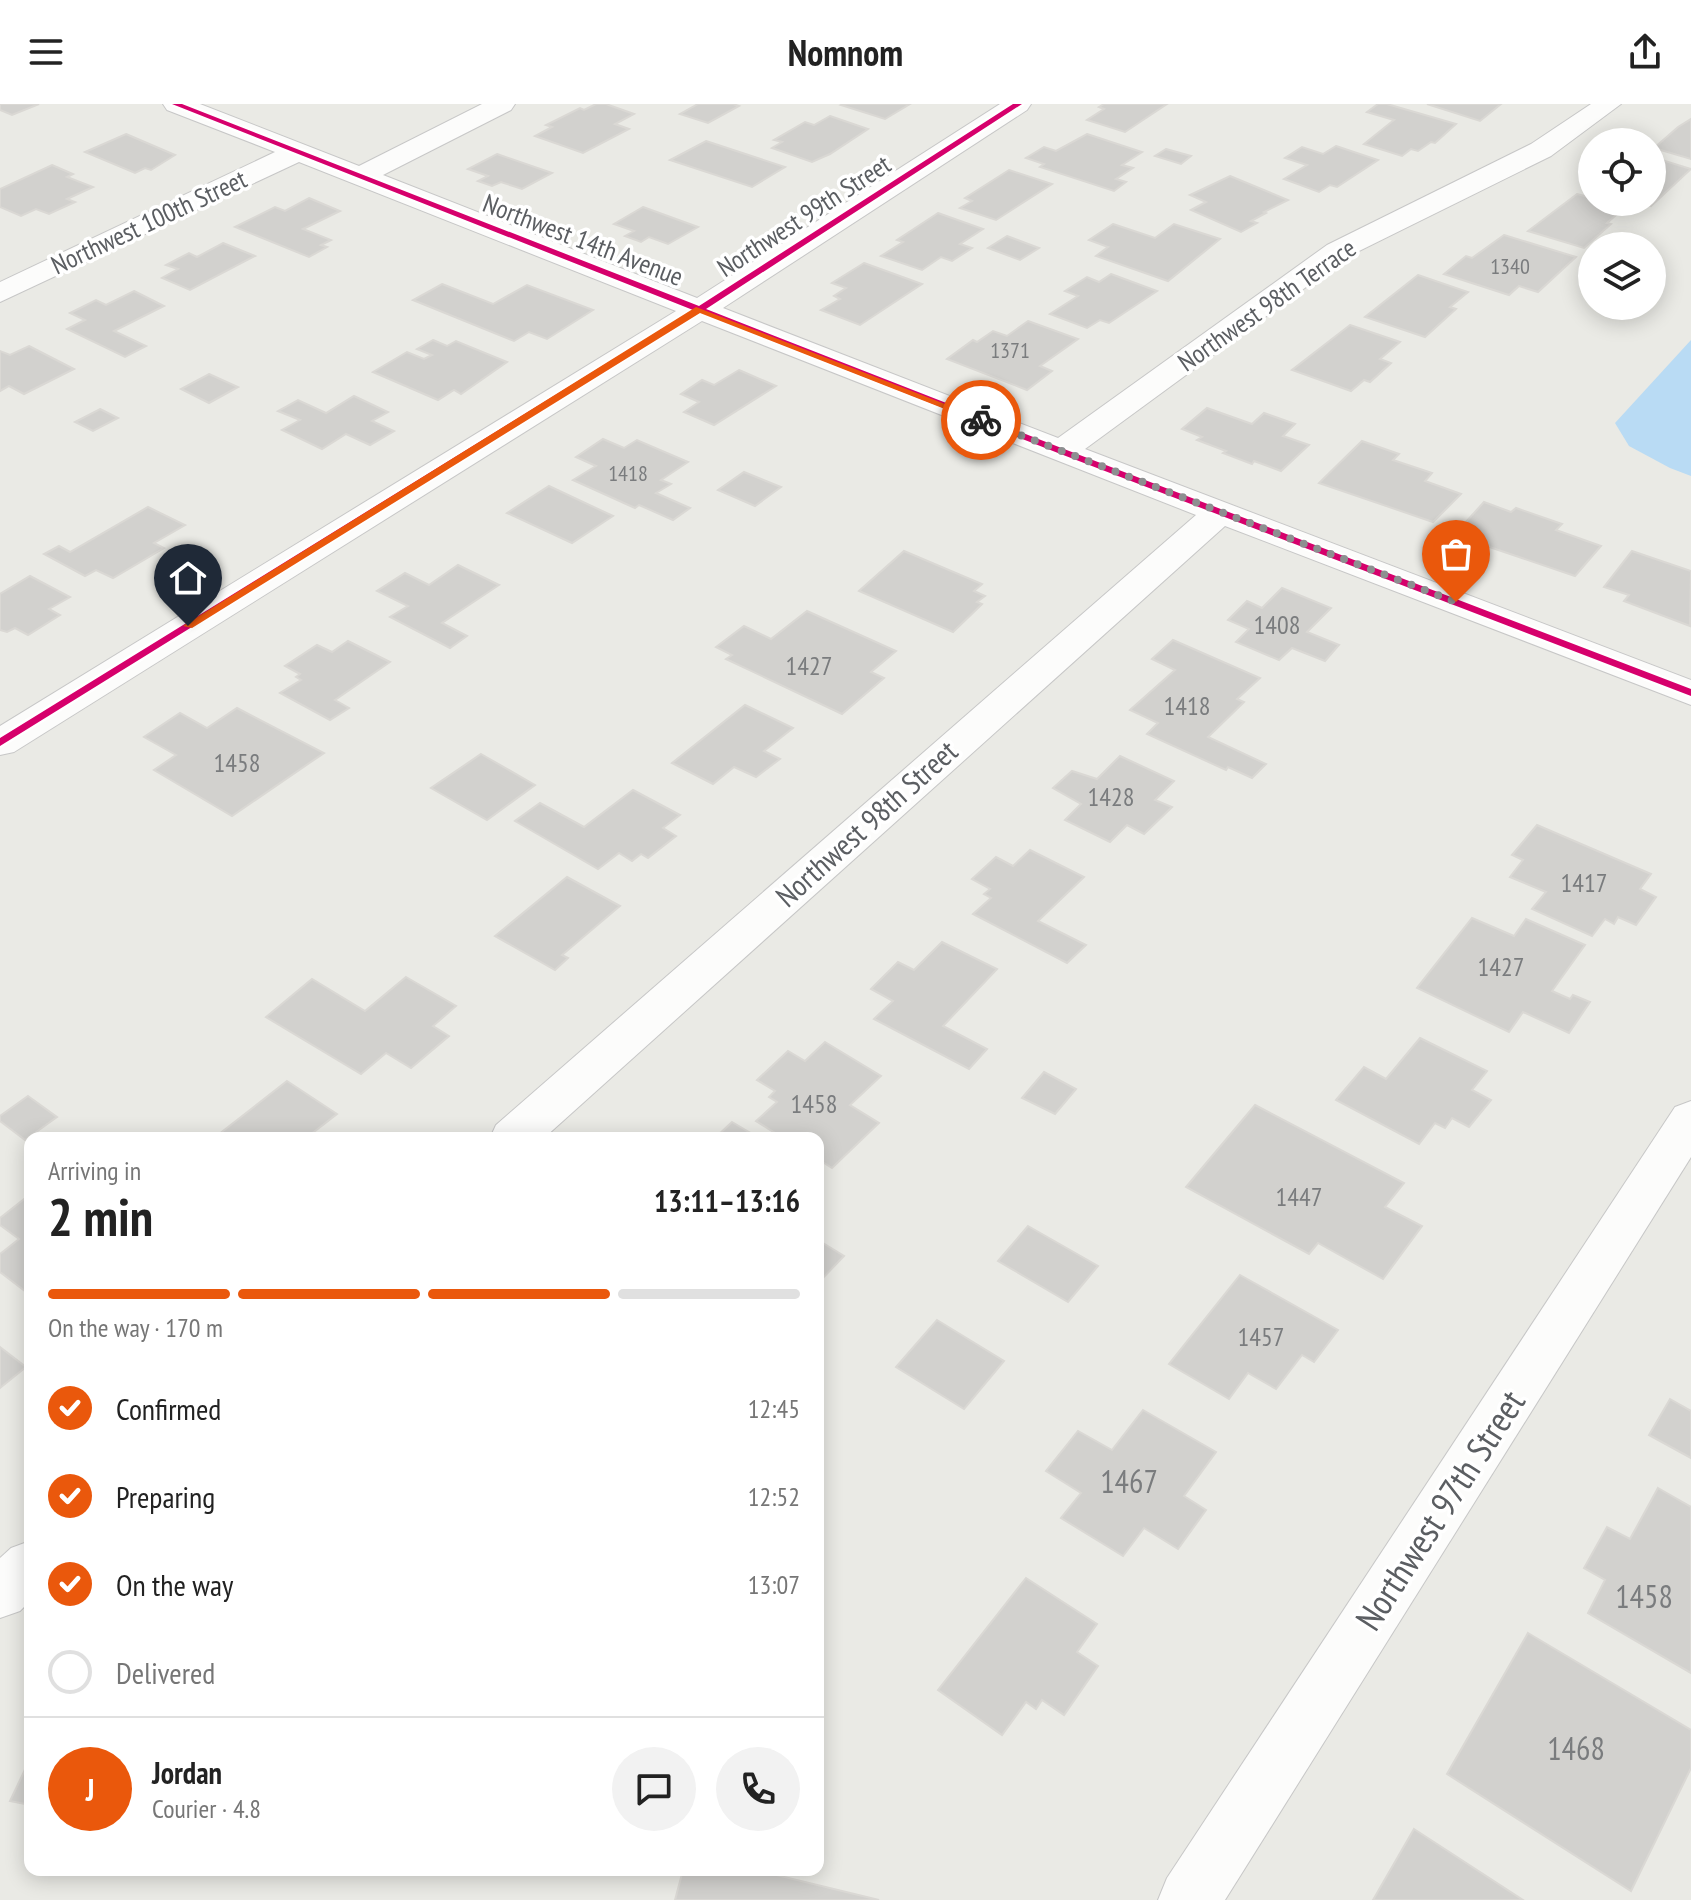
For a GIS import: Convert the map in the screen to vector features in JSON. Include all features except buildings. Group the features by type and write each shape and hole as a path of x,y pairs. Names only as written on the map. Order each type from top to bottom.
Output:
{"street":[{"name":"Northwest 14th Avenue","path":"176,104 1061,451 1691,693"},
{"path":"360,176 502,104"},
{"name":"Northwest 99th Street","path":"0,743 700,309 1018,104"},
{"name":"Northwest 98th Terrace","path":"1061,451 1337,251 1541,150 1608,104"},
{"name":"Northwest 100th Street","path":"0,293 298,152"},
{"name":"Northwest 98th Street","path":"520,1132 1221,511"},
{"name":"Northwest 97th Street","path":"1189,1900 1691,1119"},
{"path":"0,1593 24,1571"}],"water":[{"path":"1691,340 1691,476 1629,446 1615,423"}],"cycle path":[{"path":"176,104 1061,451 1691,693"},
{"path":"0,743 700,309 1018,104"}],"way so far":[{"path":"981,420 1456,602"}],"route":[{"path":"188,626 700,309 981,420"}]}
